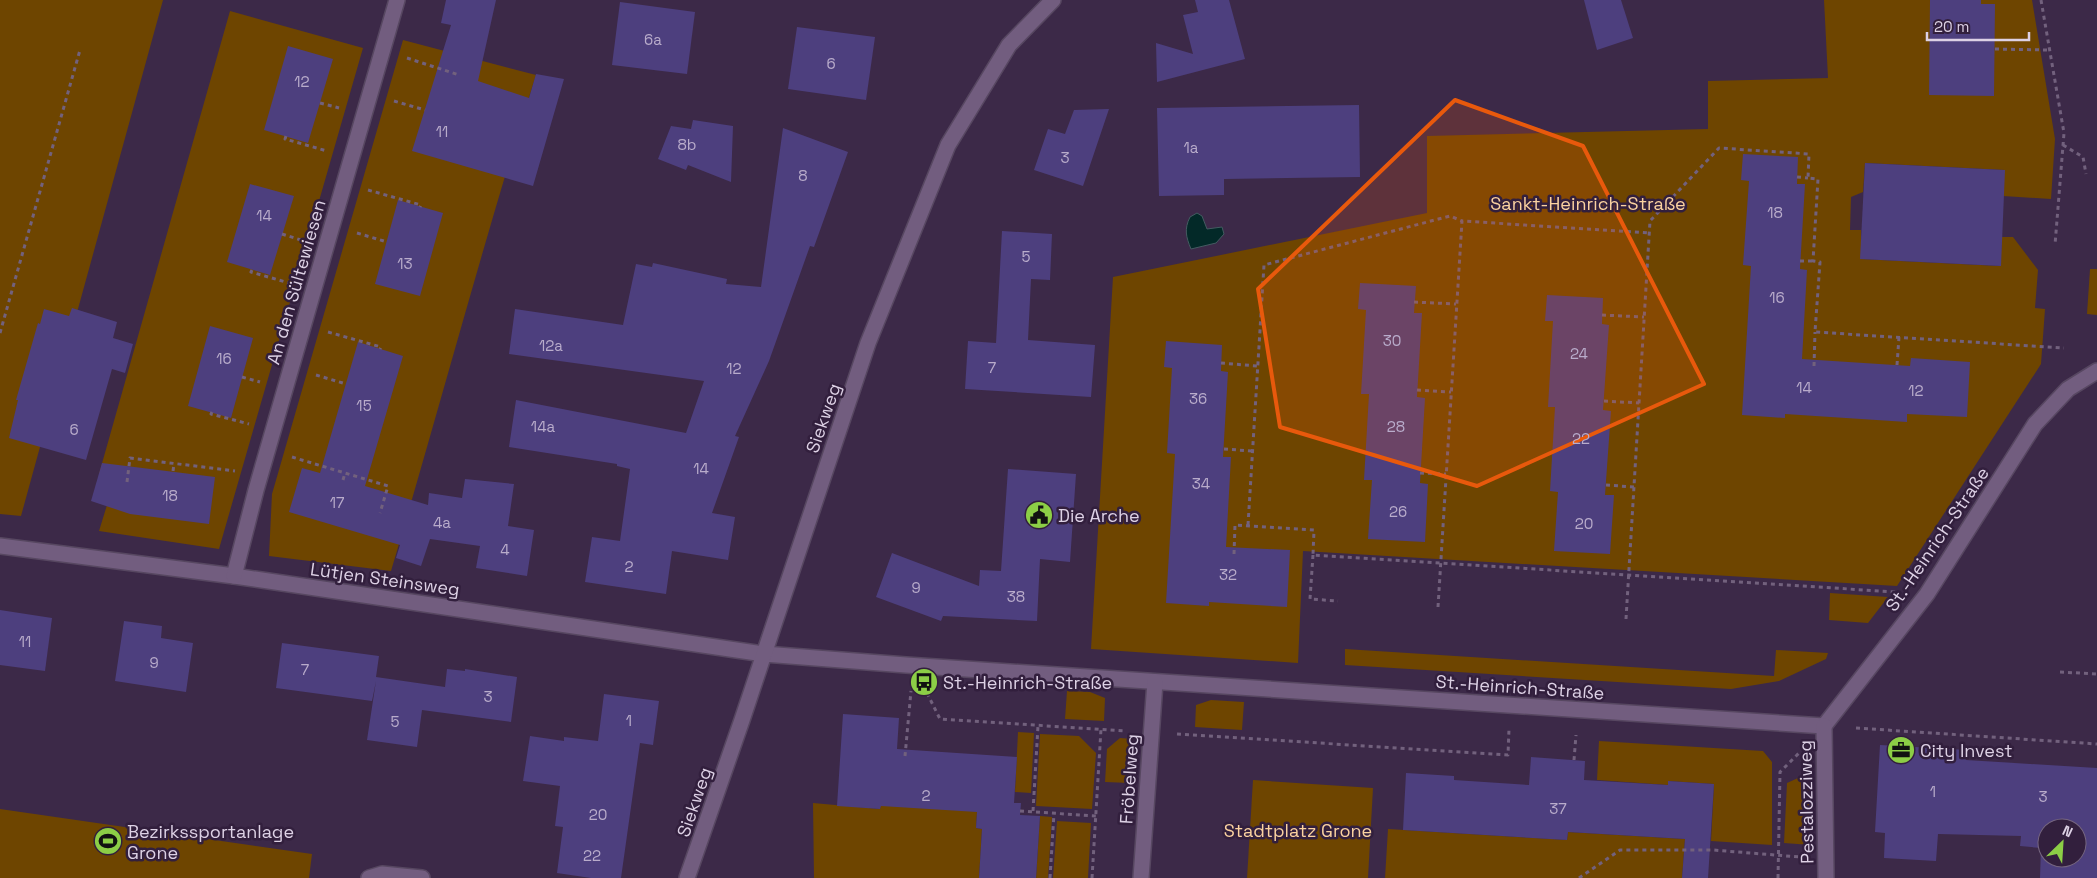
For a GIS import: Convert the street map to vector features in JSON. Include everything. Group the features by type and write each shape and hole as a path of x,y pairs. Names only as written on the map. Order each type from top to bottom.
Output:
{"street":[{"name":"An den Sültewiesen","path":"234,576 260,475 397,0"},
{"name":"Siekweg","path":"687,878 868,343 948,145 1009,45 1053,0"},
{"name":"St.-Heinrich-Straße","path":"764,654 913,666 1824,726 1927,594 2035,424 2068,389 2097,371"},
{"name":"Lütjen Steinsweg","path":"0,546 234,576 764,654"},
{"name":"Fröbelweg","path":"1141,878 1155,682"},
{"name":"Pestalozziweg","path":"1824,726 1826,878"},
{"path":"368,878 382,874 422,878"}],"path":[{"path":"2041,0 2048,50 2064,133 2055,245"},
{"path":"1995,49 2048,50"},
{"path":"0,333 80,50"},
{"path":"382,51 459,75"},
{"path":"370,94 424,110"},
{"path":"286,136 285,139 352,158"},
{"path":"2063,146 2083,157 2086,174"},
{"path":"1626,619 1650,221 1719,148 1809,154 1808,178"},
{"path":"1797,177 1818,179 1814,262"},
{"path":"344,184 420,206"},
{"path":"1248,526 1264,265 1450,216 1462,221 1650,233"},
{"path":"1438,607 1462,221"},
{"path":"332,226 387,242"},
{"path":"1800,261 1820,262 1814,366"},
{"path":"252,270 251,272 314,290"},
{"path":"1414,302 1456,304"},
{"path":"1602,315 1644,317"},
{"path":"304,325 381,347 380,349"},
{"path":"1815,332 2064,348"},
{"path":"1897,366 1899,337"},
{"path":"1221,363 1257,366"},
{"path":"291,368 346,384"},
{"path":"1417,390 1451,392"},
{"path":"1604,401 1639,403"},
{"path":"212,412 211,414 273,430"},
{"path":"1224,449 1252,451"},
{"path":"268,450 388,486 380,513"},
{"path":"128,482 130,458 260,475"},
{"path":"173,472 174,464"},
{"path":"343,480 345,473"},
{"path":"1420,473 1446,474"},
{"path":"1606,485 1634,487"},
{"path":"1234,554 1235,525 1314,530 1310,599 1338,601"},
{"path":"1313,555 1927,594"},
{"path":"913,666 940,719 1038,726 1508,755 1510,705"},
{"path":"905,756 913,666"},
{"path":"2060,672 2097,674"},
{"path":"1033,811 1038,726"},
{"path":"1778,878 1780,772 1824,726 2097,744"},
{"path":"1092,878 1101,729"},
{"path":"1020,811 1096,816"},
{"path":"1050,878 1054,813"},
{"path":"1580,878 1620,850 1713,850 1826,859"}],"highlighted area":[{"path":"1455,100 1583,146 1704,384 1477,486 1280,427 1258,289"}],"green space":[{"path":"0,0 163,0 21,516 0,514"},
{"name":"Sankt-Heinrich-Straße","path":"1824,0 2032,0 2055,139 2051,199 2003,196 2004,170 1865,163 1863,192 1851,197 1850,230 1861,230 1861,259 2000,266 2002,237 2013,237 2038,270 2035,308 2045,309 2041,364 1897,586 1303,551 1298,663 1091,649 1113,277 1427,213 1427,136 1708,129 1708,81 1828,78"},
{"path":"230,11 363,48 219,549 99,531 115,479 99,474"},
{"path":"403,40 536,75 498,199 391,571 269,556 272,494"},
{"path":"2090,269 2097,269 2097,315 2087,314"},
{"path":"1830,593 1888,597 1868,623 1829,620"},
{"path":"1345,649 1774,676 1776,650 1828,653 1826,659 1779,681 1731,689 1345,665"},
{"path":"1067,691 1090,692 1105,698 1104,721 1065,719"},
{"path":"1211,700 1244,702 1242,730 1195,727 1196,705"},
{"path":"1018,732 1034,733 1031,793 1015,792"},
{"path":"1040,734 1079,736 1096,753 1092,809 1036,806"},
{"path":"1120,738 1133,739 1130,783 1105,782 1107,749"},
{"path":"1599,741 1763,751 1772,762 1772,845 1711,841 1714,784 1668,781 1668,785 1597,780"},
{"path":"1798,778 1808,781 1810,784 1811,845 1784,843 1787,783"},
{"name":"Stadtplatz Grone","path":"1253,780 1373,788 1368,878 1247,878"},
{"path":"881,797 977,812 976,828 982,829 979,878 814,878 813,803 880,809"},
{"name":"Bezirkssportanlage Grone","path":"0,809 312,854 309,878 0,878"},
{"path":"1040,816 1052,817 1048,878 1036,878"},
{"path":"1057,821 1091,823 1088,878 1053,878"},
{"path":"1388,829 1567,840 1568,832 1685,839 1682,878 1385,878"}],"shaded area":[{"path":"1197,213 1202,216 1207,229 1222,227 1224,234 1216,243 1191,249 1186,229 1190,217"}],"building":[{"path":"446,0 496,0 478,81 529,98 536,74 564,79 533,186 412,151 451,25 441,23"},
{"path":"1195,0 1229,0 1245,59 1157,82 1156,43 1193,54 1183,15 1198,12"},
{"path":"1584,0 1621,0 1633,38 1597,50"},
{"path":"1930,0 1981,0 1981,4 1995,4 1994,96 1929,95"},
{"path":"620,2 695,12 687,74 612,65"},
{"path":"797,27 875,37 866,100 788,89"},
{"path":"288,46 333,59 308,143 264,130"},
{"path":"1359,105 1360,177 1224,179 1224,195 1159,196 1157,108"},
{"path":"1109,109 1083,186 1034,170 1048,129 1065,134 1074,110"},
{"path":"693,120 733,126 731,182 688,165 686,170 658,159 671,126 691,129"},
{"path":"783,128 848,152 814,247 810,246 769,361 735,436 739,437 712,513 735,517 728,560 672,551 666,594 585,582 592,537 620,541 630,469 617,466 617,464 509,447 516,400 686,433 704,381 509,354 515,309 623,325 636,264 652,267 653,263 727,279 726,284 761,287"},
{"path":"1743,154 1798,157 1797,184 1805,184 1800,269 1807,270 1802,359 1910,366 1911,358 1970,362 1967,417 1907,414 1907,422 1785,414 1785,418 1742,415 1751,266 1743,265 1749,181 1741,180"},
{"path":"1865,163 2005,170 2001,266 1860,259"},
{"path":"250,184 294,196 270,275 227,262"},
{"path":"398,200 443,213 420,296 375,284"},
{"path":"1002,231 1052,234 1050,280 1031,279 1028,340 1095,345 1091,397 965,389 968,341 996,343"},
{"path":"1360,283 1416,286 1414,313 1422,313 1417,397 1425,398 1420,483 1428,484 1425,542 1368,539 1372,480 1364,480 1369,394 1361,394 1366,310 1358,309"},
{"path":"1547,295 1603,298 1602,324 1609,325 1603,410 1611,411 1605,495 1614,495 1610,554 1554,551 1558,492 1550,491 1555,407 1548,407 1553,321 1545,321"},
{"path":"72,308 117,322 113,338 133,344 125,373 112,369 86,460 9,438 18,400 16,400 38,323 40,324 44,309 69,316"},
{"path":"210,326 253,338 231,418 188,406"},
{"path":"1166,341 1222,345 1221,371 1228,372 1223,457 1231,457 1226,547 1290,550 1287,607 1209,602 1209,606 1166,603 1175,454 1167,453 1172,368 1164,367"},
{"path":"358,342 403,356 365,486 428,505 429,493 462,498 465,479 514,484 508,526 534,530 527,576 476,568 480,546 430,539 421,566 396,558 400,545 289,512 302,468 320,473"},
{"path":"102,463 215,477 209,524 130,514 91,501"},
{"path":"1008,469 1076,474 1070,562 1040,559 1037,621 943,616 941,621 876,597 892,553 979,586 980,570 1001,571"},
{"path":"0,610 52,618 45,671 0,665"},
{"path":"124,621 162,626 161,638 193,643 186,692 115,681"},
{"path":"282,643 379,656 376,677 445,687 447,669 465,671 465,669 517,677 511,722 422,710 417,747 367,740 376,681 372,701 276,688"},
{"path":"604,694 659,701 653,745 640,743 621,878 591,878 557,873 563,827 555,826 560,786 523,781 530,736 564,741 564,737 598,741"},
{"path":"843,714 899,718 897,749 1017,757 1014,803 1021,803 1020,815 1040,816 1036,878 979,878 982,829 976,828 977,812 881,806 880,809 837,806"},
{"path":"1880,745 1967,750 1966,760 2097,768 2097,878 2040,878 2040,868 2087,868 2087,818 2037,818 2037,848 2020,846 2021,836 1938,834 1936,861 1884,858 1885,833 1875,832"},
{"path":"1531,757 1585,761 1584,780 1668,785 1668,781 1714,784 1708,878 1682,878 1685,839 1568,832 1567,840 1403,830 1406,773 1454,776 1454,780 1529,785"}],"place":[{"name":"Die Arche","path":"1039,515"},
{"name":"St.-Heinrich-Straße","path":"924,682"},
{"name":"City Invest","path":"1901,750"},
{"name":"Bezirkssportanlage Grone","path":"108,841"}]}
